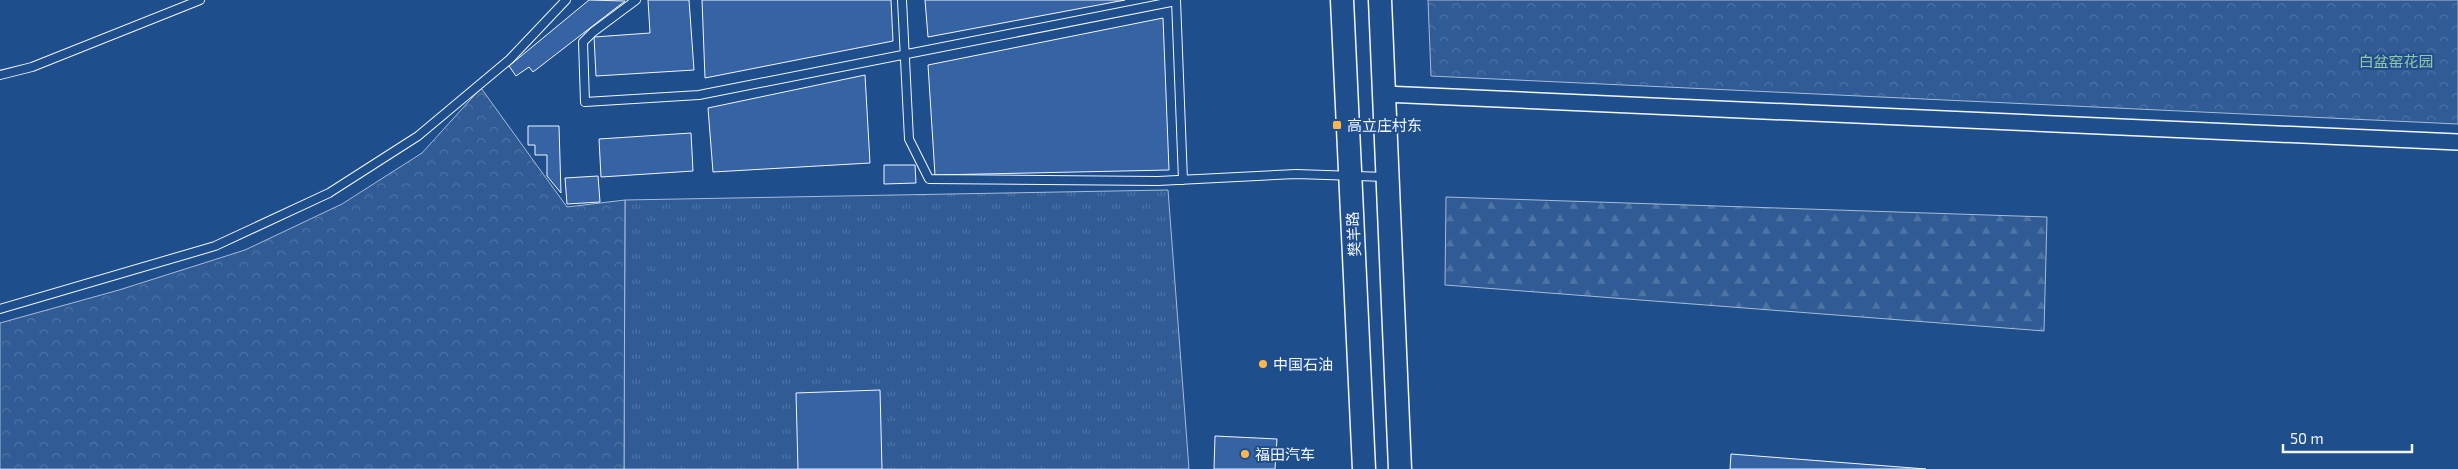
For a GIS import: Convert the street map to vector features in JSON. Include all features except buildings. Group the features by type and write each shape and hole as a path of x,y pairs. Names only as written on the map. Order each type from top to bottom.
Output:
{"main road":[{"name":"樊羊路","path":"1342,0 1364,469"},
{"path":"1380,0 1400,469"}],"street":[{"path":"1384,94 2458,142"}],"lane":[{"path":"0,75 32,67 200,0"},
{"path":"0,309 215,246 241,236 329,193 418,136 510,59 566,0"},
{"path":"636,0 593,32 584,42 585,102 699,95 1176,0 1184,180"},
{"path":"902,0 909,139 929,179 1184,180 1296,174 1388,178"}],"green space":[{"name":"白盆窑花园","path":"1428,0 2458,0 2458,124 1431,76"},
{"path":"481,88 567,207 625,200 624,469 0,469 0,323 119,290 245,250 342,204 422,153"},
{"path":"1168,190 1189,469 624,469 625,200"},
{"path":"1446,197 2047,217 2044,331 1445,285"}],"place":[{"name":"高立庄村东","path":"1337,125"},
{"name":"中国石油","path":"1263,364"},
{"name":"福田汽车","path":"1245,454"}]}
